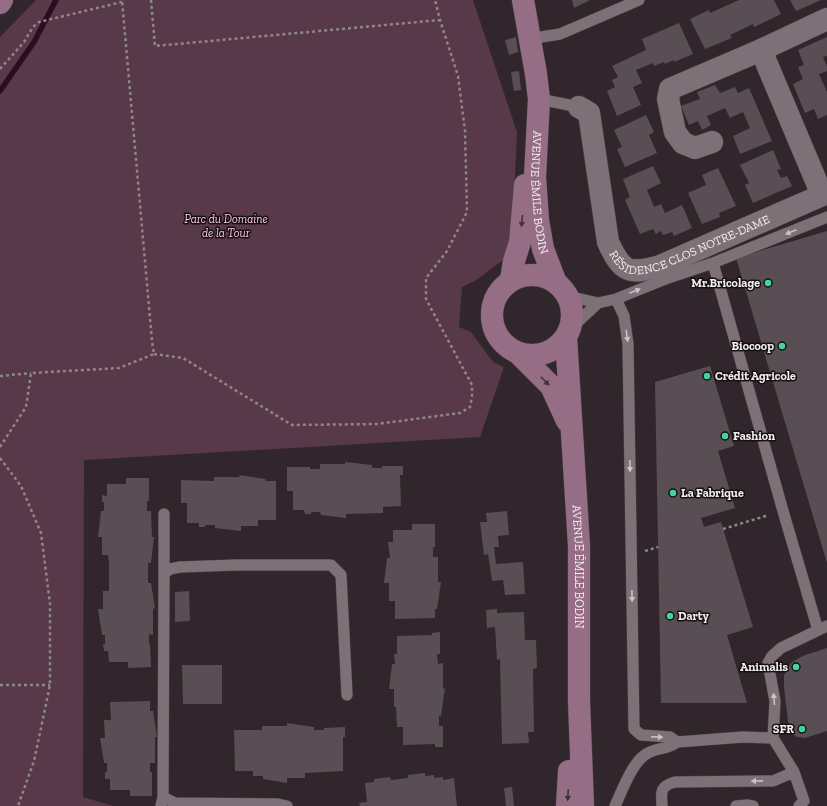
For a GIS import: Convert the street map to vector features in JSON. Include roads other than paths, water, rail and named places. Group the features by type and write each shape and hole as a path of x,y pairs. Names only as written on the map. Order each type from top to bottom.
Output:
{"main road":[{"name":"AVENUE ÉMILE BODIN","path":"523,0 539,99 535,177 538,220 542,249 562,289"},
{"name":"AVENUE ÉMILE BODIN","path":"511,280 514,261 520,242 528,148 539,99"},
{"path":"534,275 548,278 562,289 572,307 573,318 568,333 557,347 545,354 531,355 518,353 506,346 496,334 492,319 493,304 500,290 511,280 520,276 534,275"},
{"name":"AVENUE ÉMILE BODIN","path":"568,333 579,546 579,701 583,806"},
{"name":"AVENUE ÉMILE BODIN","path":"518,353 551,386 572,433"},
{"name":"AVENUE ÉMILE BODIN","path":"567,806 569,766 579,701"}],"street":[{"path":"712,142 695,148 683,143 675,132 668,99 670,89 762,50 827,19"},
{"name":"RÉSIDENCE CLOS NOTRE-DAME","path":"579,107 589,113 608,242 615,258 627,269 642,271 660,266 824,194 762,50"}],"lane":[{"path":"530,39 560,34 639,0"},
{"path":"539,99 579,107"},
{"path":"568,333 588,311 598,303 616,299 668,278 713,264 827,217"},
{"path":"713,264 783,511 823,628 781,648 772,656 768,663 775,701 773,738 794,772 802,804"},
{"path":"562,289 598,303"},
{"path":"616,299 624,316 628,344 634,729 641,735 670,737 677,742 743,737 773,738"},
{"path":"164,514 162,802 278,804 287,806"},
{"path":"164,574 170,569 180,568 236,565 331,565 341,574 347,695"},
{"path":"615,806 638,760 647,753 657,749 671,748 677,742"},
{"path":"662,806 662,789 668,784 676,782 773,781 794,772"},
{"path":"736,806 753,806"}],"waterway":[{"path":"0,91 34,42 56,0"}],"place":[{"name":"Mr.Bricolage","path":"768,283"},
{"name":"Biocoop","path":"782,346"},
{"name":"Crédit Agricole","path":"707,376"},
{"name":"Fashion","path":"725,436"},
{"name":"La Fabrique","path":"673,493"},
{"name":"Darty","path":"670,616"},
{"name":"Animalis","path":"796,667"},
{"name":"SFR","path":"802,729"}],"park label":[{"name":"Parc du Domaine de la Tour","path":"226,226"}]}
